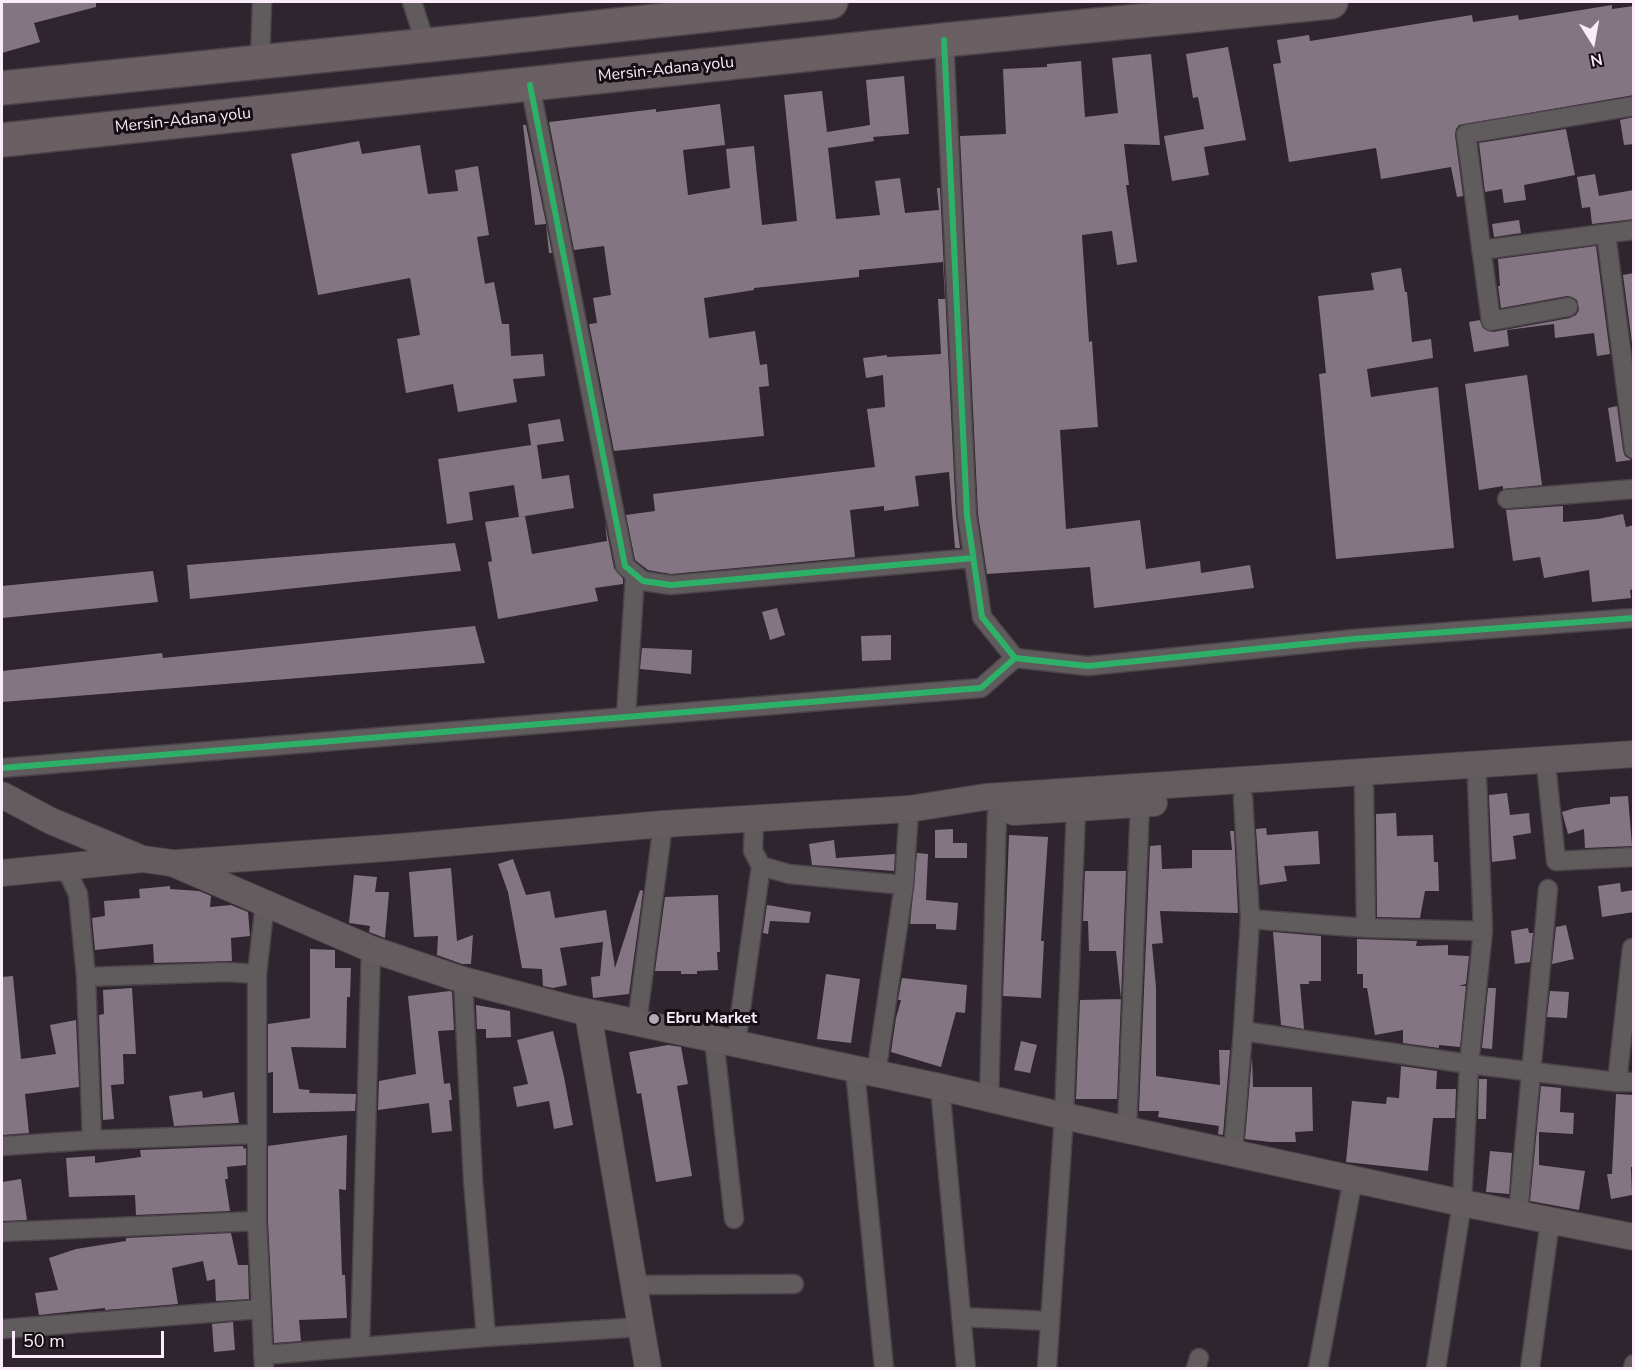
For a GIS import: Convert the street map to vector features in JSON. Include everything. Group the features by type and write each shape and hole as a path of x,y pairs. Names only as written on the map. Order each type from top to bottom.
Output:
{"highway":[{"path":"2,88 426,45 790,4 831,2"},
{"name":"Mersin-Adana yolu","path":"2,140 944,40 1331,2"}],"main road":[{"path":"2,873 63,872 400,847 663,824 909,809 985,797 1634,754"},
{"path":"909,809 997,813 1076,809 1634,768"},
{"path":"2,795 51,821 143,859 172,863 371,949 463,980 588,1013 940,1087 1462,1203 1634,1237"},
{"path":"2,883 143,859"},
{"path":"588,1013 648,1368"}],"street":[{"path":"260,61 262,2"},
{"path":"412,2 426,45"},
{"path":"944,40 967,515 982,617 1015,658 1088,666 1353,639 1634,618"},
{"path":"530,85 624,566 643,582 671,585 973,558"},
{"path":"1568,307 1491,321 1466,134 1634,106"},
{"path":"1481,250 1634,230"},
{"path":"1606,234 1634,449"},
{"path":"1507,500 1634,489"},
{"path":"626,716 635,575"},
{"path":"2,768 981,688 1015,658"},
{"path":"1547,774 1556,861 1634,857"},
{"path":"1436,1368 1462,1203 1469,1064 1483,931 1476,779"},
{"path":"1364,788 1366,928"},
{"path":"1233,1153 1244,1031 1250,919 1243,797"},
{"path":"1126,1129 1140,804"},
{"path":"884,1368 865,1072 904,885 909,809"},
{"path":"1047,1368 1064,1116 1076,809"},
{"path":"989,1099 997,813"},
{"path":"734,1219 725,1042 761,866 753,851 754,818"},
{"path":"637,1023 663,824"},
{"path":"761,866 789,874 904,885"},
{"path":"63,872 78,894 86,977 92,1140"},
{"path":"1518,1214 1548,889"},
{"path":"265,903 257,974 258,1221 263,1362 360,1347 641,1327"},
{"path":"1250,919 1366,928 1483,931"},
{"path":"1244,1031 1469,1064 1625,1082 1632,948"},
{"path":"360,1347 371,949"},
{"path":"86,977 226,972 257,974"},
{"path":"463,980 473,1180 486,1337"},
{"path":"940,1087 966,1368"},
{"path":"2,1146 257,1134"},
{"path":"1318,1368 1353,1178"},
{"path":"2,1232 258,1221"},
{"path":"1530,1368 1550,1221"},
{"path":"634,1285 794,1284"},
{"path":"2,1329 260,1309"},
{"path":"961,1317 1050,1321"}],"building":[{"path":"2,2 96,2 96,7 34,23 40,42 2,53"},
{"path":"1612,5 1612,9 1634,6 1634,95 1459,125 1455,135 1463,196 1457,197 1451,167 1381,179 1376,148 1289,162 1273,64 1281,63 1277,40 1309,35 1310,41 1472,15 1473,22 1518,15 1519,20"},
{"path":"1228,47 1246,140 1204,147 1209,175 1172,181 1164,136 1204,129 1198,97 1193,98 1186,54"},
{"path":"1151,54 1160,145 1124,144 1129,185 1126,185 1137,262 1117,265 1112,231 1082,235 1089,342 1092,341 1098,427 1060,430 1066,529 1140,520 1146,569 1200,561 1201,573 1250,565 1254,588 1094,608 1090,567 987,574 978,514 960,136 1006,134 1003,69 1047,67 1047,64 1081,61 1085,117 1118,113 1112,58"},
{"path":"904,76 909,134 873,137 874,141 828,148 836,219 880,215 875,181 900,178 905,213 939,210 937,188 940,188 956,516 960,548 955,548 949,472 915,476 919,506 884,511 884,506 850,510 855,557 671,574 648,570 635,560 626,515 655,511 653,494 875,467 867,409 885,407 883,375 866,378 863,358 941,354 938,299 945,299 943,262 859,270 859,277 754,288 754,290 704,298 709,338 755,331 760,365 767,364 769,386 759,387 764,436 614,451 589,324 597,323 593,298 611,295 604,246 574,250 549,122 720,104 725,145 683,150 688,195 730,188 726,149 754,146 762,225 797,221 784,95 822,91 827,132 870,125 866,80"},
{"path":"1634,117 1634,144 1624,145 1620,120"},
{"path":"523,125 526,125 552,253 549,253 546,224 535,225"},
{"path":"1566,129 1575,175 1524,185 1526,200 1504,203 1502,189 1485,192 1479,143"},
{"path":"359,141 362,154 420,145 428,194 458,191 455,170 478,166 489,235 477,237 485,284 494,282 502,324 509,324 511,356 543,354 545,376 513,379 517,402 458,412 453,384 406,393 397,339 420,335 410,278 318,295 291,154"},
{"path":"1595,174 1599,196 1634,190 1634,219 1592,224 1590,207 1582,208 1577,177"},
{"path":"1519,220 1521,233 1494,237 1492,224"},
{"path":"1596,246 1610,354 1597,356 1594,333 1555,338 1554,324 1507,330 1509,346 1474,352 1469,322 1480,320 1483,328 1493,332 1570,318 1579,310 1577,300 1567,296 1501,308 1498,259"},
{"path":"1401,268 1405,292 1407,292 1412,342 1431,339 1433,358 1367,369 1371,397 1438,387 1454,548 1336,559 1319,374 1326,373 1318,296 1374,290 1371,273"},
{"path":"1634,273 1634,351 1633,351 1623,275"},
{"path":"1527,375 1542,485 1503,489 1503,486 1479,490 1465,384"},
{"path":"1617,406 1623,450 1625,456 1631,460 1616,462 1608,408"},
{"path":"560,419 564,441 537,445 542,479 569,475 574,508 519,517 514,485 469,492 473,520 447,524 438,459 531,445 528,424"},
{"path":"1563,506 1563,522 1623,514 1626,527 1634,525 1634,589 1630,590 1631,598 1592,602 1589,570 1544,578 1540,557 1513,561 1506,510"},
{"path":"525,516 532,554 607,541 605,523 614,568 623,579 623,584 595,588 598,601 498,619 488,562 492,561 485,522"},
{"path":"455,543 461,571 190,599 187,565"},
{"path":"153,571 158,602 2,618 2,586"},
{"path":"777,608 785,635 770,640 762,612"},
{"path":"475,626 485,663 2,702 2,671 162,653 163,658"},
{"path":"891,635 891,660 862,661 861,636"},
{"path":"642,648 692,650 691,674 640,669"},
{"path":"1507,793 1510,815 1529,813 1531,833 1513,836 1516,859 1492,862 1489,795"},
{"path":"1628,796 1632,846 1585,848 1584,829 1568,834 1562,812 1575,808 1610,804 1610,797"},
{"path":"1396,813 1397,836 1433,835 1434,862 1438,862 1439,891 1425,891 1420,918 1377,917 1376,814"},
{"path":"1266,828 1267,835 1318,831 1320,864 1284,866 1287,881 1260,885 1260,888 1256,829"},
{"path":"953,829 953,843 967,843 967,858 935,858 935,830"},
{"path":"1230,831 1234,831 1238,913 1160,911 1163,943 1152,944 1156,987 1156,1076 1220,1085 1219,1050 1230,1050 1223,1135 1218,1134 1219,1126 1158,1117 1159,1111 1139,1111 1150,846 1161,845 1162,869 1192,868 1192,850 1232,850"},
{"path":"1009,835 1048,837 1041,941 1044,941 1041,998 1003,996"},
{"path":"834,840 836,858 895,854 894,871 812,865 809,844"},
{"path":"917,853 928,854 926,900 958,903 956,930 936,929 936,924 910,924"},
{"path":"513,859 526,895 550,891 555,918 606,910 615,968 640,890 643,891 629,994 593,998 591,977 600,976 603,942 560,948 567,985 553,988 543,986 542,969 522,968 508,892 498,864"},
{"path":"451,868 457,941 473,935 471,964 462,964 437,955 438,936 414,937 409,872"},
{"path":"1085,871 1126,871 1121,999 1116,951 1089,951 1088,921 1083,921"},
{"path":"354,875 377,877 375,892 389,892 385,938 369,932 370,926 349,923"},
{"path":"1620,883 1621,892 1634,890 1634,912 1602,917 1598,886"},
{"path":"170,886 170,889 199,891 211,896 210,907 231,905 248,912 250,936 231,938 232,961 154,963 153,944 95,950 92,918 105,916 104,901 140,898 139,889"},
{"path":"718,895 720,952 717,952 718,970 697,971 697,974 681,974 681,971 655,971 665,897"},
{"path":"767,905 811,912 809,923 770,921 768,934 763,933"},
{"path":"1566,925 1574,959 1552,964 1556,927"},
{"path":"1528,928 1529,933 1533,933 1530,962 1515,964 1511,931"},
{"path":"1273,932 1321,936 1321,981 1300,984 1304,1029 1281,1025"},
{"path":"1357,939 1417,941 1416,946 1448,945 1448,955 1469,956 1466,984 1459,986 1466,986 1460,1047 1439,1045 1439,1048 1403,1043 1403,1030 1375,1035 1367,988 1363,988 1363,974 1357,974"},
{"path":"310,949 335,950 335,968 351,968 350,997 347,997 346,1048 291,1047 299,1089 310,1090 309,1093 356,1094 355,1111 273,1113 273,1072 268,1073 268,1024 310,1018"},
{"path":"826,974 860,979 851,1043 817,1039"},
{"path":"13,976 21,1059 56,1054 50,1025 76,1020 79,1087 25,1094 29,1133 2,1135 2,977"},
{"path":"902,978 967,985 965,1013 956,1012 941,1067 891,1052 901,1000 898,1000"},
{"path":"132,988 136,1054 123,1054 124,1084 111,1085 114,1119 103,1120 99,1015 104,1014 103,990"},
{"path":"1488,988 1496,988 1492,1049 1482,1048"},
{"path":"1550,991 1569,992 1567,1018 1547,1017"},
{"path":"452,992 454,1030 438,1031 444,1084 450,1083 452,1131 432,1133 429,1103 378,1110 379,1081 416,1074 408,996"},
{"path":"1121,999 1117,1099 1076,1099 1080,1000"},
{"path":"476,1005 510,1011 511,1037 486,1038 486,1029 477,1029"},
{"path":"553,1031 573,1125 554,1129 549,1101 517,1107 513,1087 528,1084 517,1040"},
{"path":"1021,1041 1037,1045 1030,1073 1014,1070"},
{"path":"668,1045 681,1047 688,1084 677,1086 692,1176 656,1182 641,1093 637,1094 629,1052"},
{"path":"1252,1057 1253,1087 1312,1087 1313,1131 1295,1132 1296,1142 1245,1139"},
{"path":"1401,1066 1437,1071 1436,1089 1456,1089 1455,1118 1433,1118 1428,1171 1346,1162 1352,1101 1386,1104 1387,1097 1399,1098"},
{"path":"1479,1079 1487,1079 1486,1119 1478,1119"},
{"path":"1541,1086 1561,1088 1560,1112 1574,1113 1573,1134 1539,1132 1539,1165 1585,1171 1579,1210 1530,1201"},
{"path":"202,1091 203,1098 234,1092 239,1123 174,1126 169,1096"},
{"path":"1616,1094 1634,1095 1634,1167 1631,1167 1632,1195 1611,1199 1607,1174 1612,1174"},
{"path":"347,1135 346,1190 339,1189 342,1275 345,1275 347,1318 299,1320 301,1341 274,1343 268,1221 268,1146"},
{"path":"243,1146 244,1149 246,1148 246,1165 227,1167 228,1179 225,1179 230,1211 136,1215 135,1195 69,1197 66,1158 95,1156 95,1163 141,1157 140,1150"},
{"path":"1490,1151 1512,1153 1509,1194 1486,1192"},
{"path":"21,1179 27,1220 2,1221 2,1182"},
{"path":"231,1233 238,1265 248,1265 249,1299 216,1301 215,1279 207,1281 203,1261 172,1268 178,1304 39,1315 35,1293 58,1290 49,1258 76,1249 126,1241 126,1238"},
{"path":"233,1322 235,1350 214,1352 212,1324"}],"cycle path":[{"path":"944,40 967,515 982,617 1015,658 1088,666 1353,639 1634,618"},
{"path":"530,85 625,566 643,581 671,585 973,558"},
{"path":"2,768 981,688 1015,658"}],"place":[{"name":"Ebru Market","path":"654,1019"}]}
